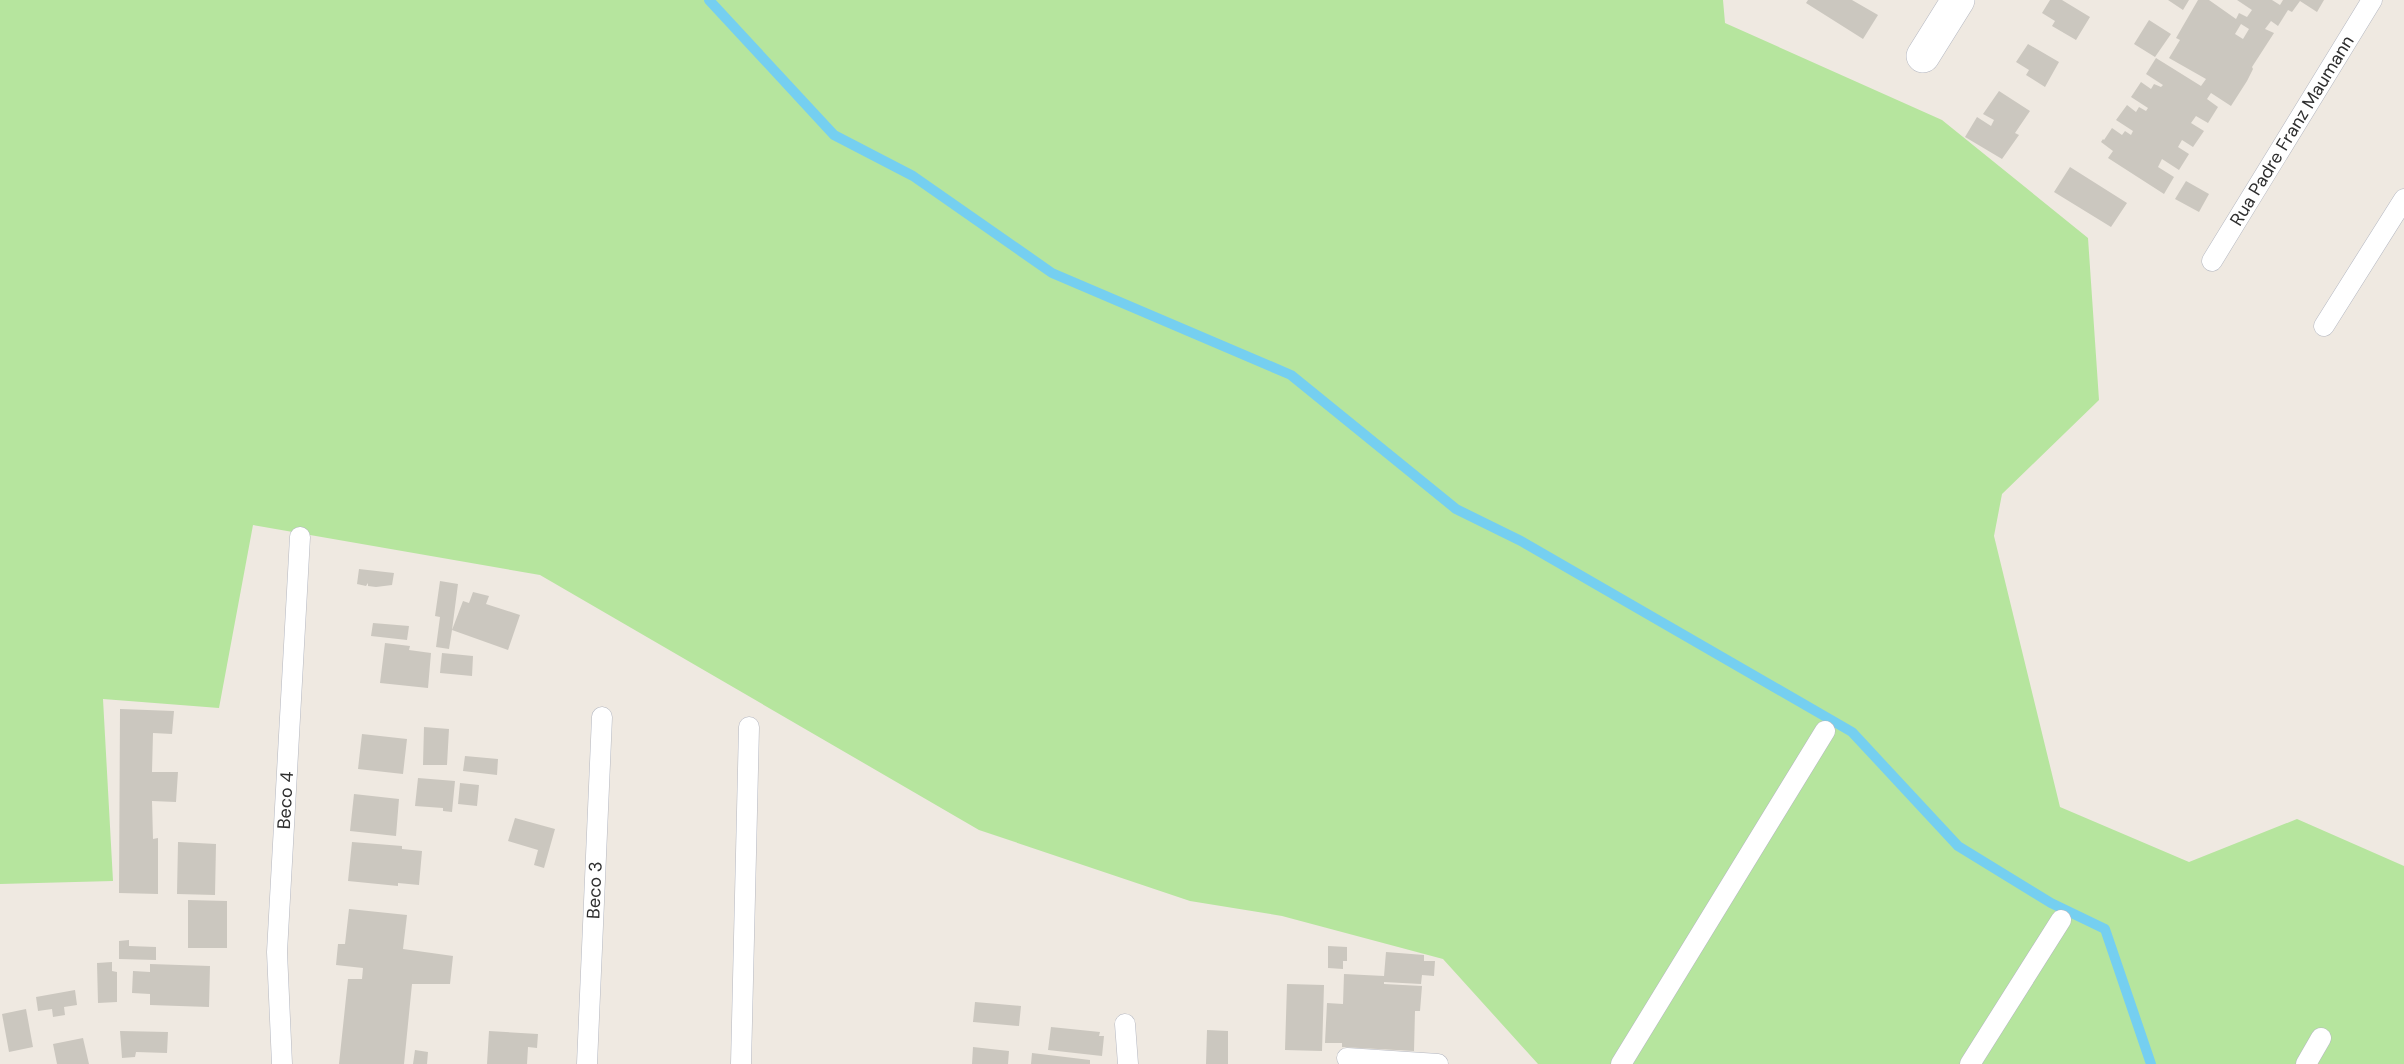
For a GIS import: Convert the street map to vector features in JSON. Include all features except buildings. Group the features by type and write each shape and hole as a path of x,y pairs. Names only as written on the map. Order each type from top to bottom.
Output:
{"street":[{"path":"1923,57 1958,0"}],"lane":[{"name":"Rua Padre Franz Maumann","path":"2212,261 2372,0"},
{"path":"2324,326 2404,199"},
{"name":"Beco 4","path":"282,1064 277,952 300,537"},
{"name":"Beco 3","path":"587,1064 602,717"},
{"path":"741,1064 749,727"},
{"path":"1621,1064 1825,731"},
{"path":"1970,1064 2061,920"},
{"path":"1125,1024 1128,1064"},
{"path":"2306,1064 2321,1038"},
{"path":"1347,1058 1438,1064"}],"green space":[{"path":"0,0 1723,0 1725,23 1942,120 2088,238 2099,400 2002,494 1994,536 2060,807 2189,862 2297,819 2404,866 2404,1064 1538,1064 1443,959 1282,916 1190,901 979,830 540,575 253,525 219,708 103,699 113,881 0,884"}],"waterway":[{"path":"709,0 834,135 913,176 1052,273 1291,375 1456,509 1521,541 1852,732 1958,846 2051,903 2105,929 2151,1064"}]}
